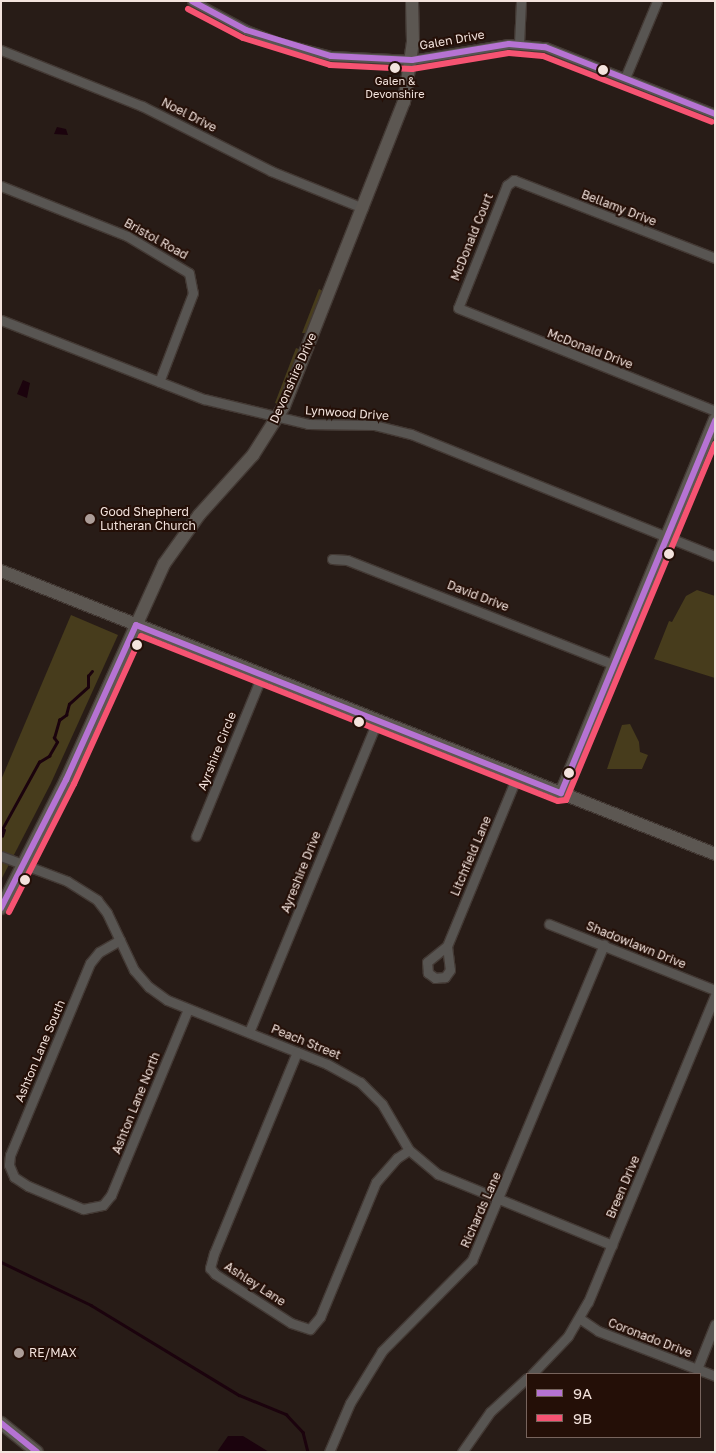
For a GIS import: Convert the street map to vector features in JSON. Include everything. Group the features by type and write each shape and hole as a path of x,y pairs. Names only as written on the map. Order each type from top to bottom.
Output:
{"street":[{"name":"Galen Drive","path":"192,1 246,30 305,50 357,59 412,60 519,44 560,51 715,114"},
{"name":"Devonshire Drive","path":"1,908 66,780 136,625 149,591 177,543 253,455 278,417 404,102 412,60 412,1"},
{"path":"519,44 521,1"},
{"path":"625,78 657,1"},
{"name":"Noel Drive","path":"1,50 142,106 271,171 363,208"},
{"name":"Bellamy Drive","path":"514,180 715,258"},
{"name":"McDonald Court","path":"458,308 507,185 514,180"},
{"name":"Bristol Road","path":"1,186 127,236 189,274 194,293 159,382"},
{"name":"McDonald Drive","path":"458,308 715,411"},
{"name":"Lynwood Drive","path":"1,320 204,399 308,424 374,426 411,434 715,556"},
{"path":"561,793 715,420"},
{"name":"David Drive","path":"332,559 347,560 613,664"},
{"path":"1,571 715,854"},
{"name":"Ayrshire Circle","path":"196,836 262,675"},
{"name":"Ayreshire Drive","path":"249,1032 377,721"},
{"name":"Litchfield Lane","path":"447,946 517,776"},
{"name":"Peach Street","path":"1,856 86,891 107,913 134,970 149,987 167,1000 343,1071 360,1082 382,1104 409,1150 438,1174 612,1245"},
{"name":"Shadowlawn Drive","path":"549,924 715,990"},
{"name":"Ashton Lane South","path":"103,1206 83,1209 28,1186 14,1177 9,1166 10,1156 90,963 99,952 120,940"},
{"name":"Richards Lane","path":"329,1452 350,1404 373,1364 398,1332 472,1260 500,1199 604,945"},
{"name":"Breen Drive","path":"533,1373 552,1355 579,1318 612,1245 715,996"},
{"name":"Ashton Lane North","path":"103,1206 111,1196 188,1009"},
{"name":"Ashley Lane","path":"297,1052 214,1253 210,1268 215,1274 291,1323 310,1329 320,1317 376,1182 397,1158 409,1150"},
{"name":"Coronado Drive","path":"579,1318 598,1331 715,1376"},
{"path":"696,1369 715,1324"},
{"path":"462,1452 490,1412 526,1379"},
{"path":"1,1423 37,1452"}],"shaded area":[{"path":"57,127 66,129 68,135 54,134"},
{"path":"319,289 323,291 307,333 302,333"},
{"path":"296,348 301,350 279,404 275,403"},
{"path":"23,380 30,383 27,398 17,394"},
{"path":"697,590 715,596 715,678 654,659 669,621 672,622 686,596"},
{"path":"71,615 118,635 51,783 1,880 1,780"},
{"path":"630,724 639,742 640,752 648,755 642,769 607,769 622,725"},
{"path":"228,1436 243,1436 269,1452 217,1452"}],"waterway":[{"path":"1,831 39,762 49,756 57,742 54,738 59,720 66,715 69,704 88,687 88,676 92,671"},
{"path":"2,836 4,830"},
{"path":"1,1262 91,1305 239,1395 286,1414 303,1432 308,1452"}],"transit line":[{"name":"9A","path":"192,1 246,30 331,56 412,60 509,44 545,47 715,114"},
{"name":"9B","path":"188,9 243,38 330,65 412,69 509,53 543,56 712,122"},
{"name":"9A","path":"1,908 66,780 136,625 561,793 715,421"},
{"name":"9B","path":"9,912 74,784 141,636 558,801 566,800 715,444"},
{"name":"9A","path":"1,1423 37,1452"}],"place":[{"name":"Galen & Devonshire","path":"395,68"},
{"name":"Good Shepherd Lutheran Church","path":"90,519"},
{"name":"RE/MAX","path":"19,1353"}]}
